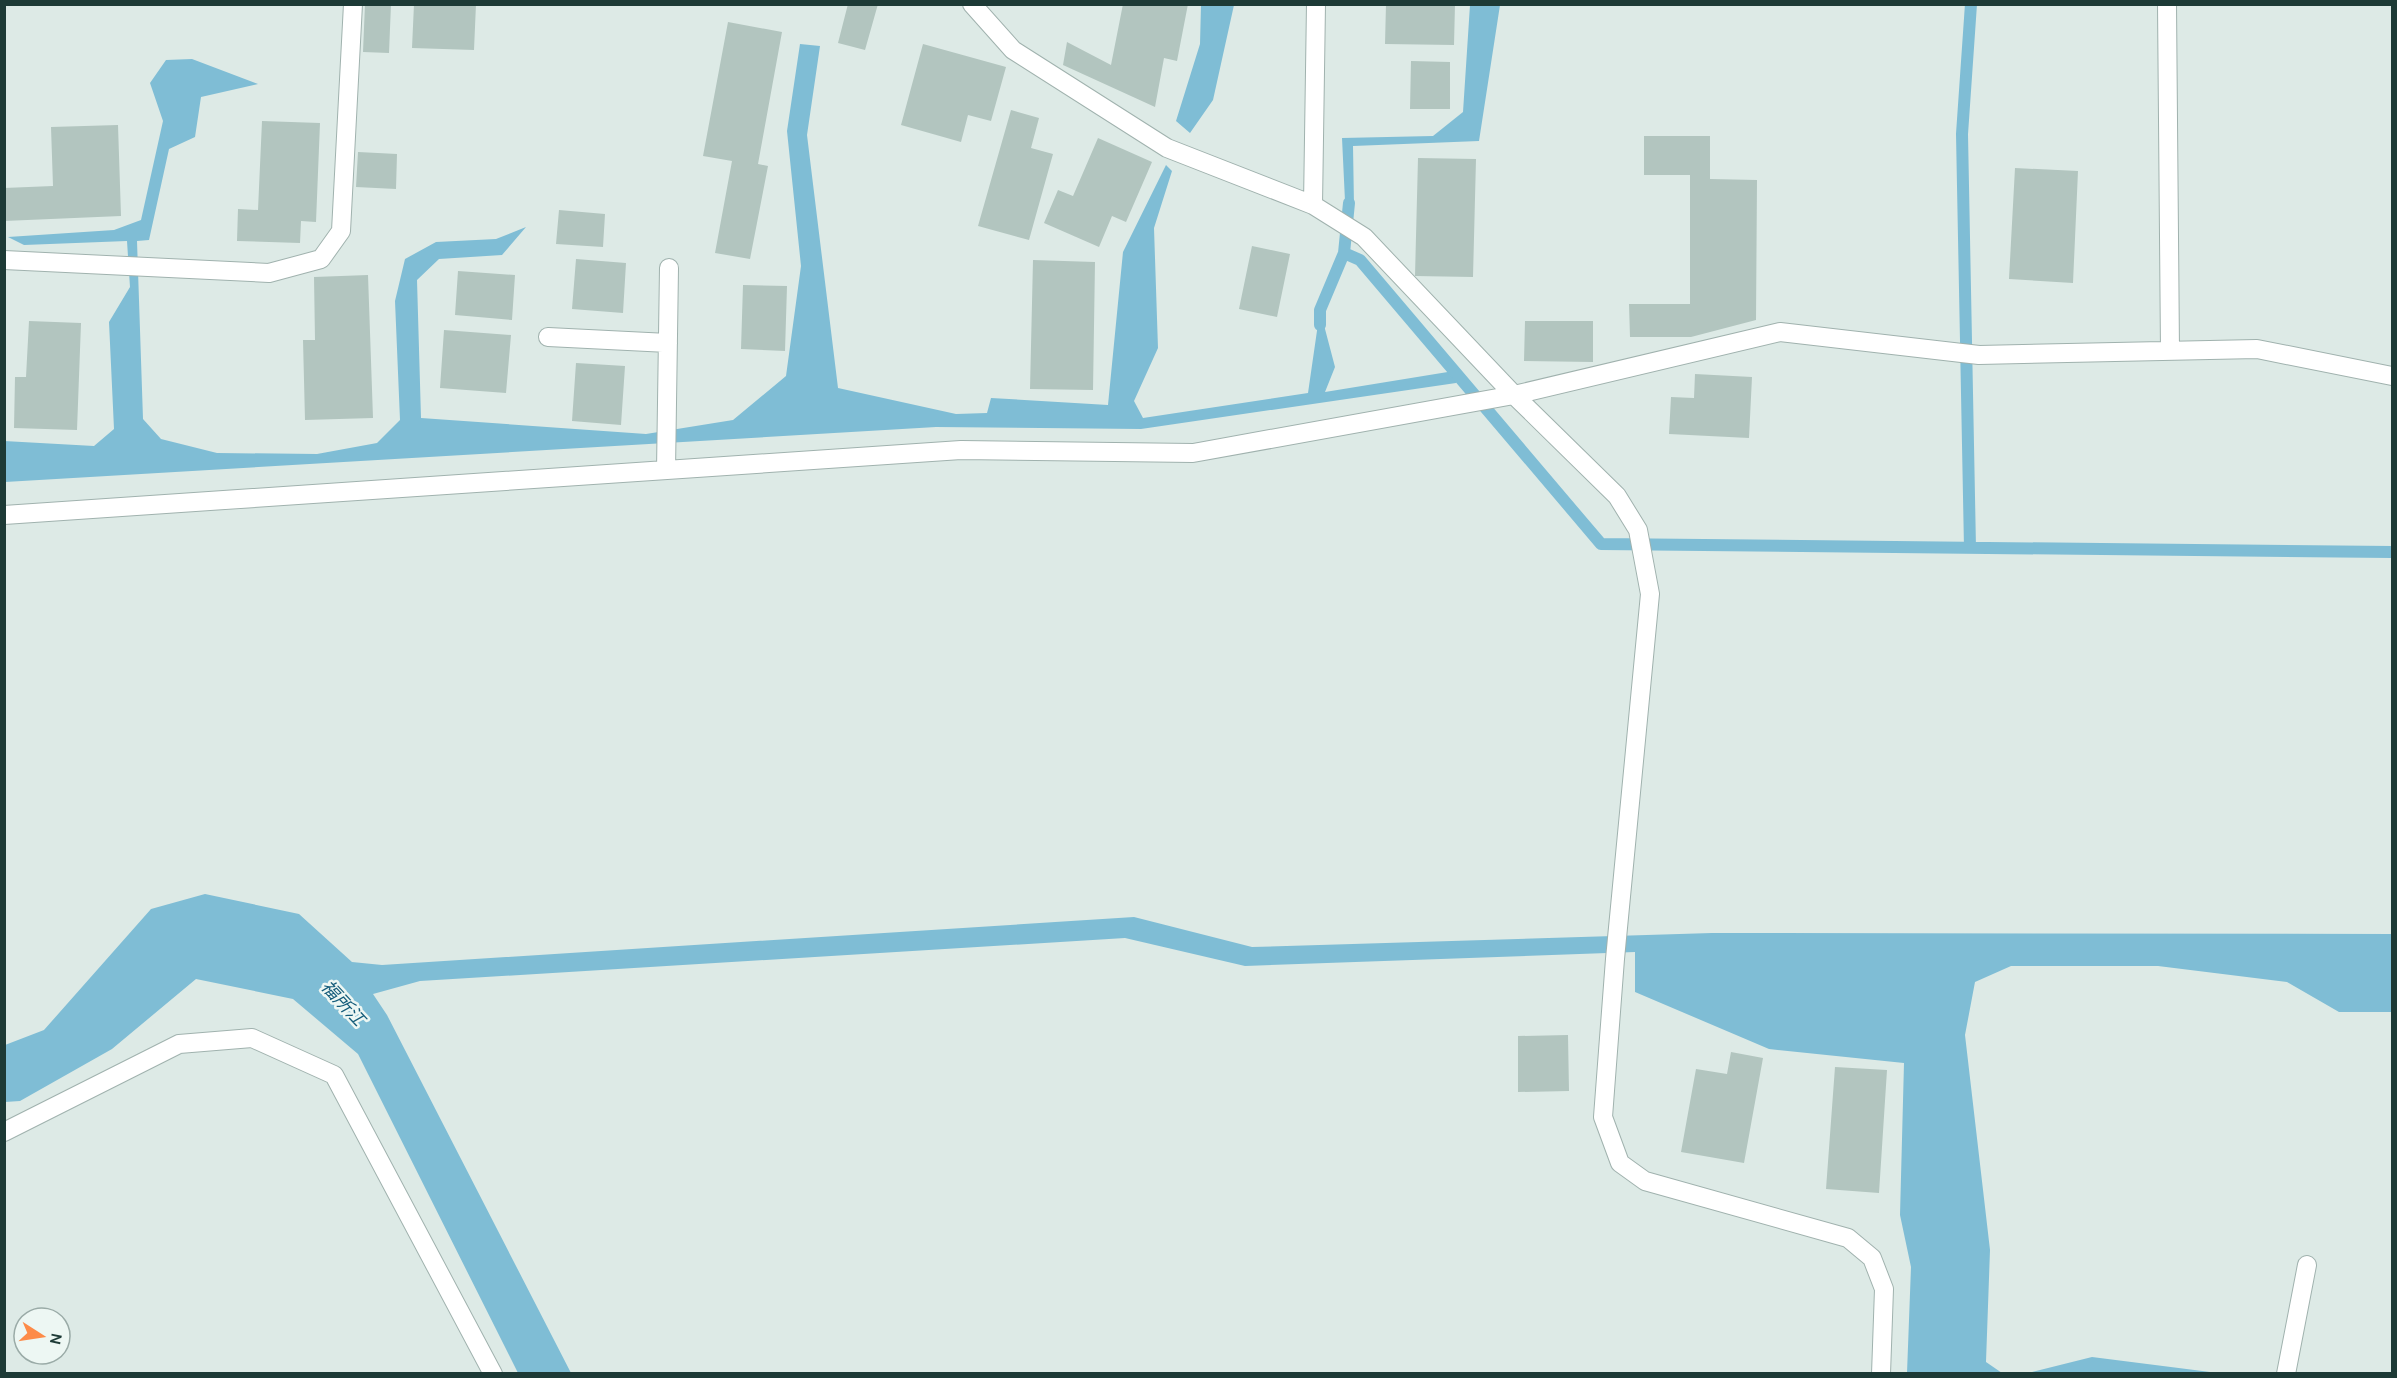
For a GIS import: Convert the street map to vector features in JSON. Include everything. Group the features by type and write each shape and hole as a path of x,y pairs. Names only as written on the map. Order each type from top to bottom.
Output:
{"street":[{"path":"4,260 269,273 321,259 340,231 353,4"},
{"path":"972,4 1013,50 1167,148 1312,205 1364,237 1514,395 1617,496 1638,530 1650,594 1617,927 1603,1118 1620,1164 1645,1181 1848,1238 1872,1258 1884,1289 1881,1374"},
{"path":"1312,205 1316,4"},
{"path":"2167,4 2170,351"},
{"path":"666,463 669,268"},
{"path":"4,515 666,463 961,450 1193,453 1514,395 1780,332 1979,356 2257,349 2392,376"},
{"path":"548,337 668,343"},
{"path":"4,1132 180,1044 252,1038 334,1075 493,1374"},
{"path":"2286,1374 2307,1266"}],"water":[{"path":"1201,5 1234,5 1213,100 1190,133 1176,121 1200,44"},
{"path":"1470,5 1500,5 1479,141 1353,146 1354,206 1345,201 1342,138 1433,136 1463,112"},
{"path":"800,44 820,46 807,135 838,388 956,414 987,413 991,398 1108,405 1123,252 1166,165 1172,171 1154,228 1158,348 1134,401 1143,418 1308,393 1320,310 1335,367 1325,392 1460,370 1456,383 1141,429 936,427 5,482 4,441 94,446 114,429 109,322 130,287 127,241 24,245 8,237 114,230 141,220 163,121 150,83 166,60 192,59 258,84 201,97 195,137 169,149 149,240 137,241 143,419 161,439 217,453 317,454 377,443 400,420 395,301 405,259 436,242 496,239 526,227 502,255 439,259 417,280 421,418 646,434 733,420 786,376 801,266 787,131"},
{"name":"福所江","path":"205,894 299,914 352,962 382,965 1134,917 1252,947 1712,933 2392,934 2392,1012 2339,1012 2287,982 2158,966 2011,966 1975,982 1965,1035 1990,1250 1986,1362 2002,1373 1907,1373 1911,1267 1900,1215 1904,1063 1769,1049 1635,992 1635,952 1245,966 1125,938 420,981 373,994 387,1015 571,1373 518,1373 358,1054 293,999 196,979 112,1049 20,1101 5,1102 5,1045 44,1030 151,909"},
{"path":"2092,1357 2218,1373 2028,1373"}],"building":[{"path":"365,4 391,4 389,53 363,52"},
{"path":"414,4 476,4 474,50 412,48"},
{"path":"848,4 878,4 865,50 838,43"},
{"path":"1123,4 1188,4 1177,61 1164,58 1155,107 1063,65 1067,42 1111,65"},
{"path":"1386,4 1455,4 1454,45 1385,44"},
{"path":"728,22 782,32 758,164 768,166 750,259 715,253 732,161 703,156"},
{"path":"923,44 1006,67 991,121 968,115 961,142 901,125"},
{"path":"1411,61 1450,62 1450,109 1410,109"},
{"path":"1011,110 1039,118 1031,148 1053,154 1029,240 978,226"},
{"path":"262,121 320,123 316,222 301,221 300,243 237,241 238,209 258,210"},
{"path":"118,125 121,216 4,221 4,188 53,186 51,127"},
{"path":"1644,136 1710,136 1710,179 1757,180 1756,320 1691,337 1630,337 1629,304 1690,304 1690,175 1644,175"},
{"path":"1098,138 1152,162 1126,222 1112,216 1099,247 1044,223 1058,190 1073,196"},
{"path":"358,152 397,154 396,189 356,187"},
{"path":"1418,158 1476,159 1473,277 1415,276"},
{"path":"2015,168 2078,171 2073,283 2009,279"},
{"path":"559,210 605,214 603,247 556,244"},
{"path":"1252,246 1290,254 1277,317 1239,309"},
{"path":"576,259 626,263 623,313 572,309"},
{"path":"1033,260 1095,262 1093,390 1030,389"},
{"path":"458,271 515,275 512,320 455,315"},
{"path":"368,275 373,418 305,420 303,340 315,340 314,277"},
{"path":"743,285 787,286 785,351 741,349"},
{"path":"29,321 81,323 77,430 14,428 15,377 26,377"},
{"path":"1525,321 1593,321 1593,362 1524,361"},
{"path":"444,330 511,335 506,393 440,388"},
{"path":"576,363 625,366 621,425 572,421"},
{"path":"1695,374 1752,377 1749,438 1669,434 1671,397 1694,398"},
{"path":"1568,1035 1569,1091 1518,1092 1518,1036"},
{"path":"1731,1052 1763,1058 1744,1163 1681,1152 1696,1069 1727,1074"},
{"path":"1835,1067 1887,1070 1879,1193 1826,1189"}],"waterway":[{"path":"1970,548 1962,134 1971,4"},
{"path":"1349,203 1344,253 1360,260 1601,544 2392,552"},
{"path":"1320,325 1320,310 1344,253"}]}
